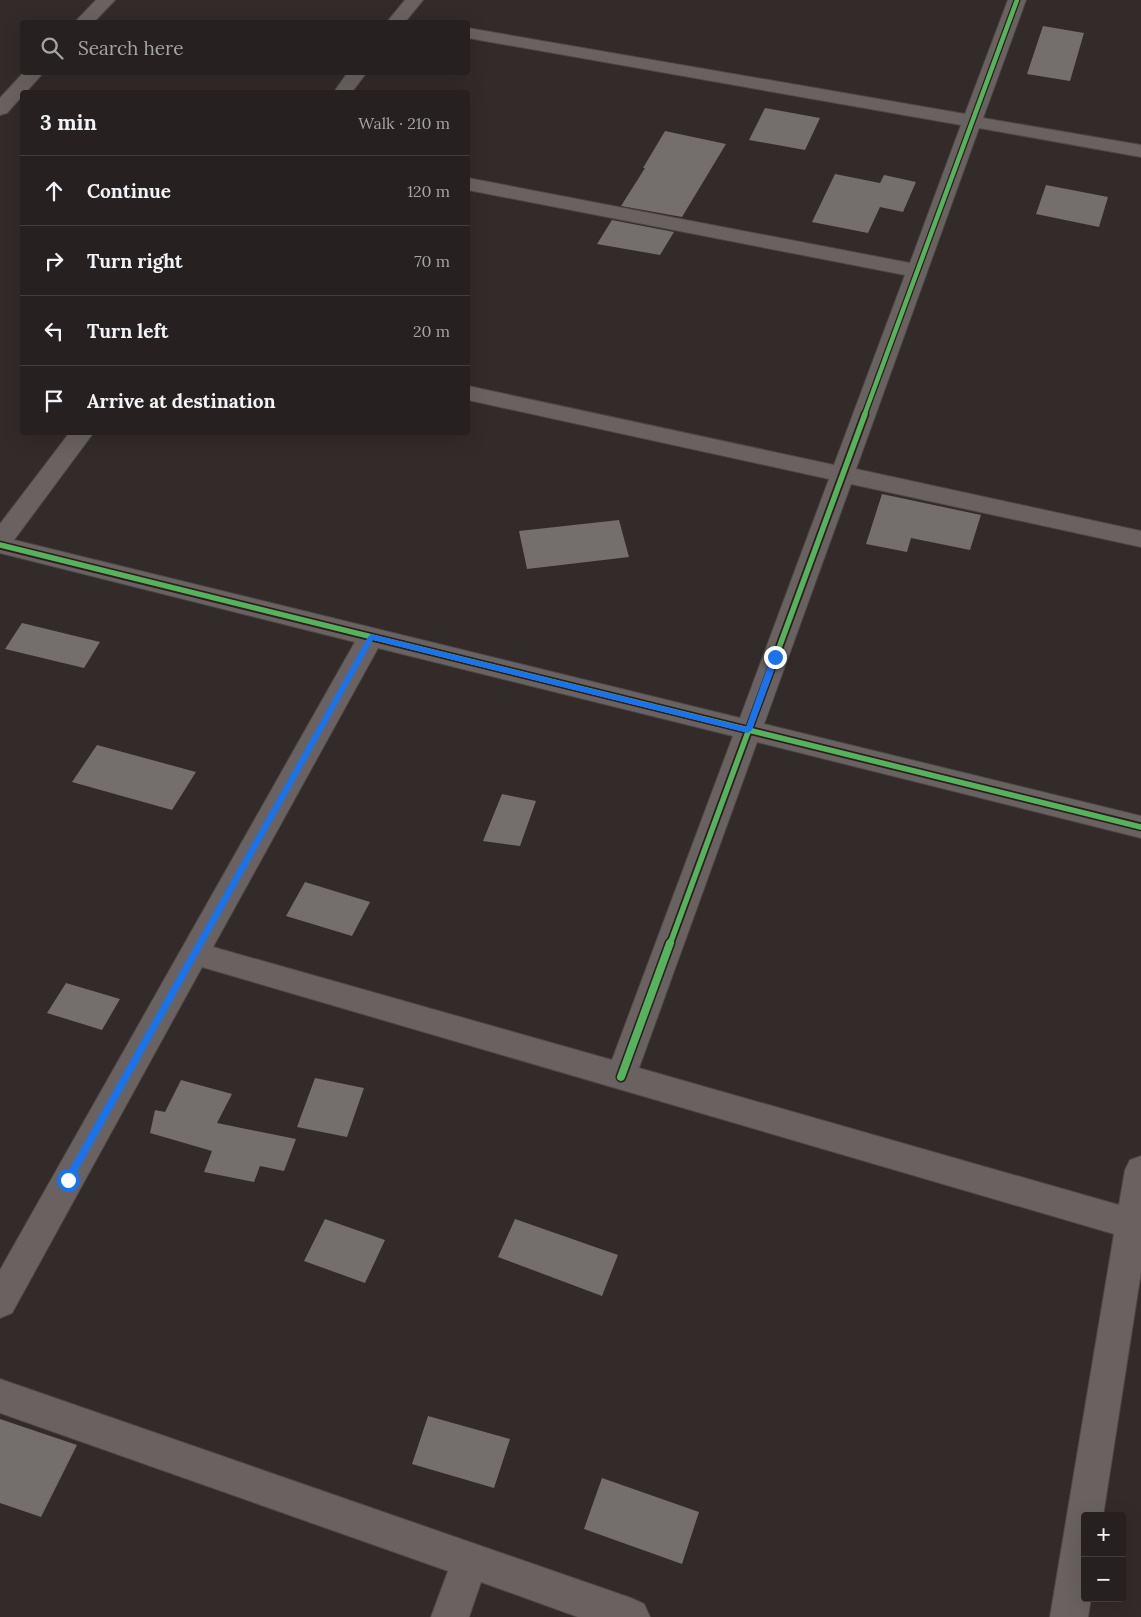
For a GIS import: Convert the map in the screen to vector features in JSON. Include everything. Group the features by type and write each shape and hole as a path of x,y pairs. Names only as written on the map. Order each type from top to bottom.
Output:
{"street":[{"path":"86,20 106,0"},
{"path":"402,20 414,0"},
{"path":"621,1077 1017,0"},
{"path":"470,33 1141,151"},
{"path":"9,99 32,75"},
{"path":"344,90 356,75"},
{"path":"470,184 917,271"},
{"path":"470,393 1141,539"},
{"path":"0,540 80,435"},
{"path":"0,545 1141,827"},
{"path":"0,1302 371,637"},
{"path":"194,953 1132,1224"},
{"path":"1087,1512 1141,1170"},
{"path":"0,1396 631,1617"},
{"path":"1069,1617 1081,1544"},
{"path":"450,1617 470,1560"}],"building":[{"path":"1043,26 1084,33 1070,81 1027,74"},
{"path":"765,108 820,118 805,150 749,140"},
{"path":"665,131 726,144 682,217 621,206"},
{"path":"835,174 880,183 884,175 916,182 903,212 880,207 868,233 812,222"},
{"path":"1046,185 1108,197 1099,227 1036,214"},
{"path":"612,220 674,232 660,255 597,244"},
{"path":"882,494 981,515 970,550 911,538 907,552 866,544"},
{"path":"619,520 629,557 527,569 519,531"},
{"path":"22,623 100,642 84,668 5,649"},
{"path":"97,745 196,772 172,810 72,782"},
{"path":"502,794 536,801 520,846 483,841"},
{"path":"305,882 370,902 352,936 286,916"},
{"path":"66,983 120,999 102,1030 47,1013"},
{"path":"315,1078 364,1088 347,1137 297,1127"},
{"path":"181,1080 232,1094 217,1123 296,1139 284,1171 260,1166 254,1182 204,1172 212,1151 150,1133 155,1110 165,1112"},
{"path":"325,1219 385,1240 365,1283 304,1261"},
{"path":"515,1219 618,1255 602,1296 498,1257"},
{"path":"428,1416 510,1439 494,1488 412,1464"},
{"path":"0,1419 77,1445 41,1517 0,1503"},
{"path":"602,1478 699,1512 682,1564 584,1529"}],"cycle path":[{"path":"621,1077 1017,0"},
{"path":"0,545 1141,827"}],"route":[{"path":"68,1180 371,637 748,730 775,657"}]}
